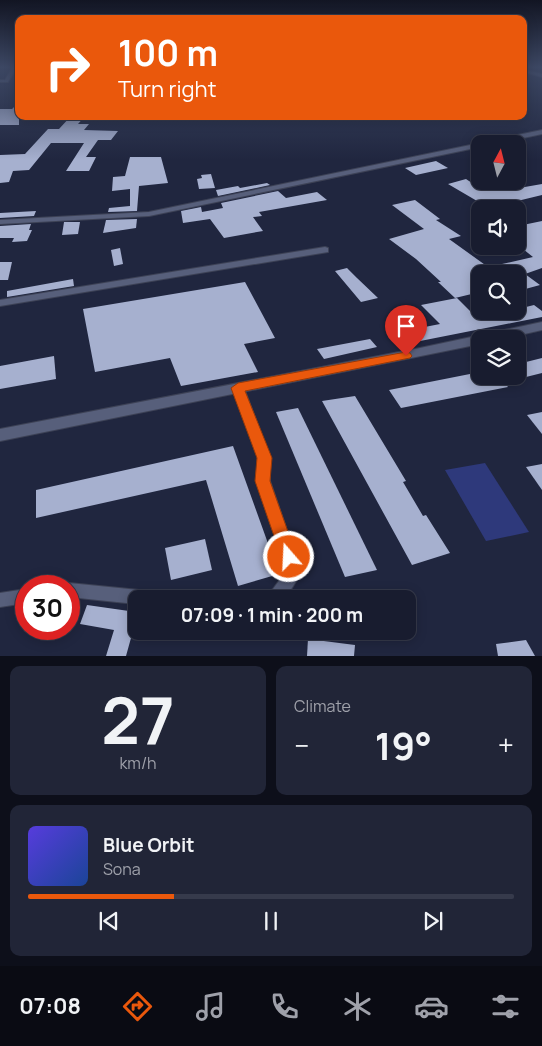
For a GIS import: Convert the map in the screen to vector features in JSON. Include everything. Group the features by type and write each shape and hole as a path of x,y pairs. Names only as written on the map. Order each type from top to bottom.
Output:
{"street":[{"path":"526,135 542,132"},
{"path":"0,222 149,214 471,147"},
{"path":"0,303 325,250"},
{"path":"524,330 542,326"},
{"path":"0,435 91,415 471,342"},
{"path":"238,388 264,458 263,481 292,575 282,590"},
{"path":"80,591 128,596"},
{"path":"0,600 15,598"}],"shaded area":[{"path":"485,463 529,532 486,541 445,470"}],"building":[{"path":"15,106 15,120 19,120 19,125 0,125 0,109 12,109"},
{"path":"67,120 82,120 78,124 89,124 84,130 118,131 111,140 98,140 86,157 96,157 89,171 66,171 84,143 51,143 29,170 13,171 9,182 0,183 0,155 25,154 48,129 59,129"},
{"path":"130,157 161,157 168,183 139,186 137,211 108,212 109,208 130,206 130,189 112,191 113,177 125,176"},
{"path":"436,161 448,168 416,175 405,168"},
{"path":"211,174 215,188 199,189 197,179 202,178 201,175"},
{"path":"466,179 471,182 471,190 526,190 526,187 542,184 542,195 522,200 475,200 448,184"},
{"path":"267,183 270,185 218,196 216,190 238,186 240,188"},
{"path":"278,191 286,198 317,192 327,200 259,212 262,216 253,217 263,231 224,238 210,219 183,223 181,211 201,207 202,212 223,208 221,203"},
{"path":"415,200 440,219 436,220 461,236 449,239 485,265 471,265 471,294 455,298 416,259 389,239 424,229 392,205"},
{"path":"36,211 34,216 0,218 0,213"},
{"path":"137,219 136,228 103,233 106,220"},
{"path":"542,221 542,268 526,274 526,265 502,264 533,257 526,251 526,224"},
{"path":"64,222 80,222 78,234 62,235"},
{"path":"31,224 29,230 32,230 27,241 12,242 14,238 0,238 0,226"},
{"path":"120,248 123,264 114,266 111,250"},
{"path":"0,262 12,262 8,280 0,280"},
{"path":"347,268 378,298 361,302 335,271"},
{"path":"526,275 540,285 526,289"},
{"path":"73,279 74,286 7,297 7,291"},
{"path":"245,282 275,338 244,344 258,372 181,386 170,358 95,372 83,309"},
{"path":"457,298 471,312 471,320 526,320 526,307 534,305 542,311 542,317 405,344 394,333 440,324 421,305"},
{"path":"370,339 377,347 324,359 317,349"},
{"path":"54,356 56,379 0,389 0,366"},
{"path":"542,358 542,373 526,377 526,362"},
{"path":"471,374 471,385 506,385 508,387 401,408 389,390"},
{"path":"355,396 406,481 403,482 423,516 426,515 450,553 412,565 322,401"},
{"path":"298,408 377,570 345,577 276,412"},
{"path":"542,412 542,434 527,415"},
{"path":"233,446 279,574 238,586 206,480 36,518 36,490"},
{"path":"542,464 542,490 526,467"},
{"path":"205,539 212,570 171,580 165,548"},
{"path":"87,605 128,611 128,640 130,640 126,656 106,656 114,630 80,624"},
{"path":"308,640 355,645 354,656 307,656"},
{"path":"526,640 535,656 498,656 496,644"}],"route":[{"path":"289,557 263,481 264,458 238,388 406,356"}]}
